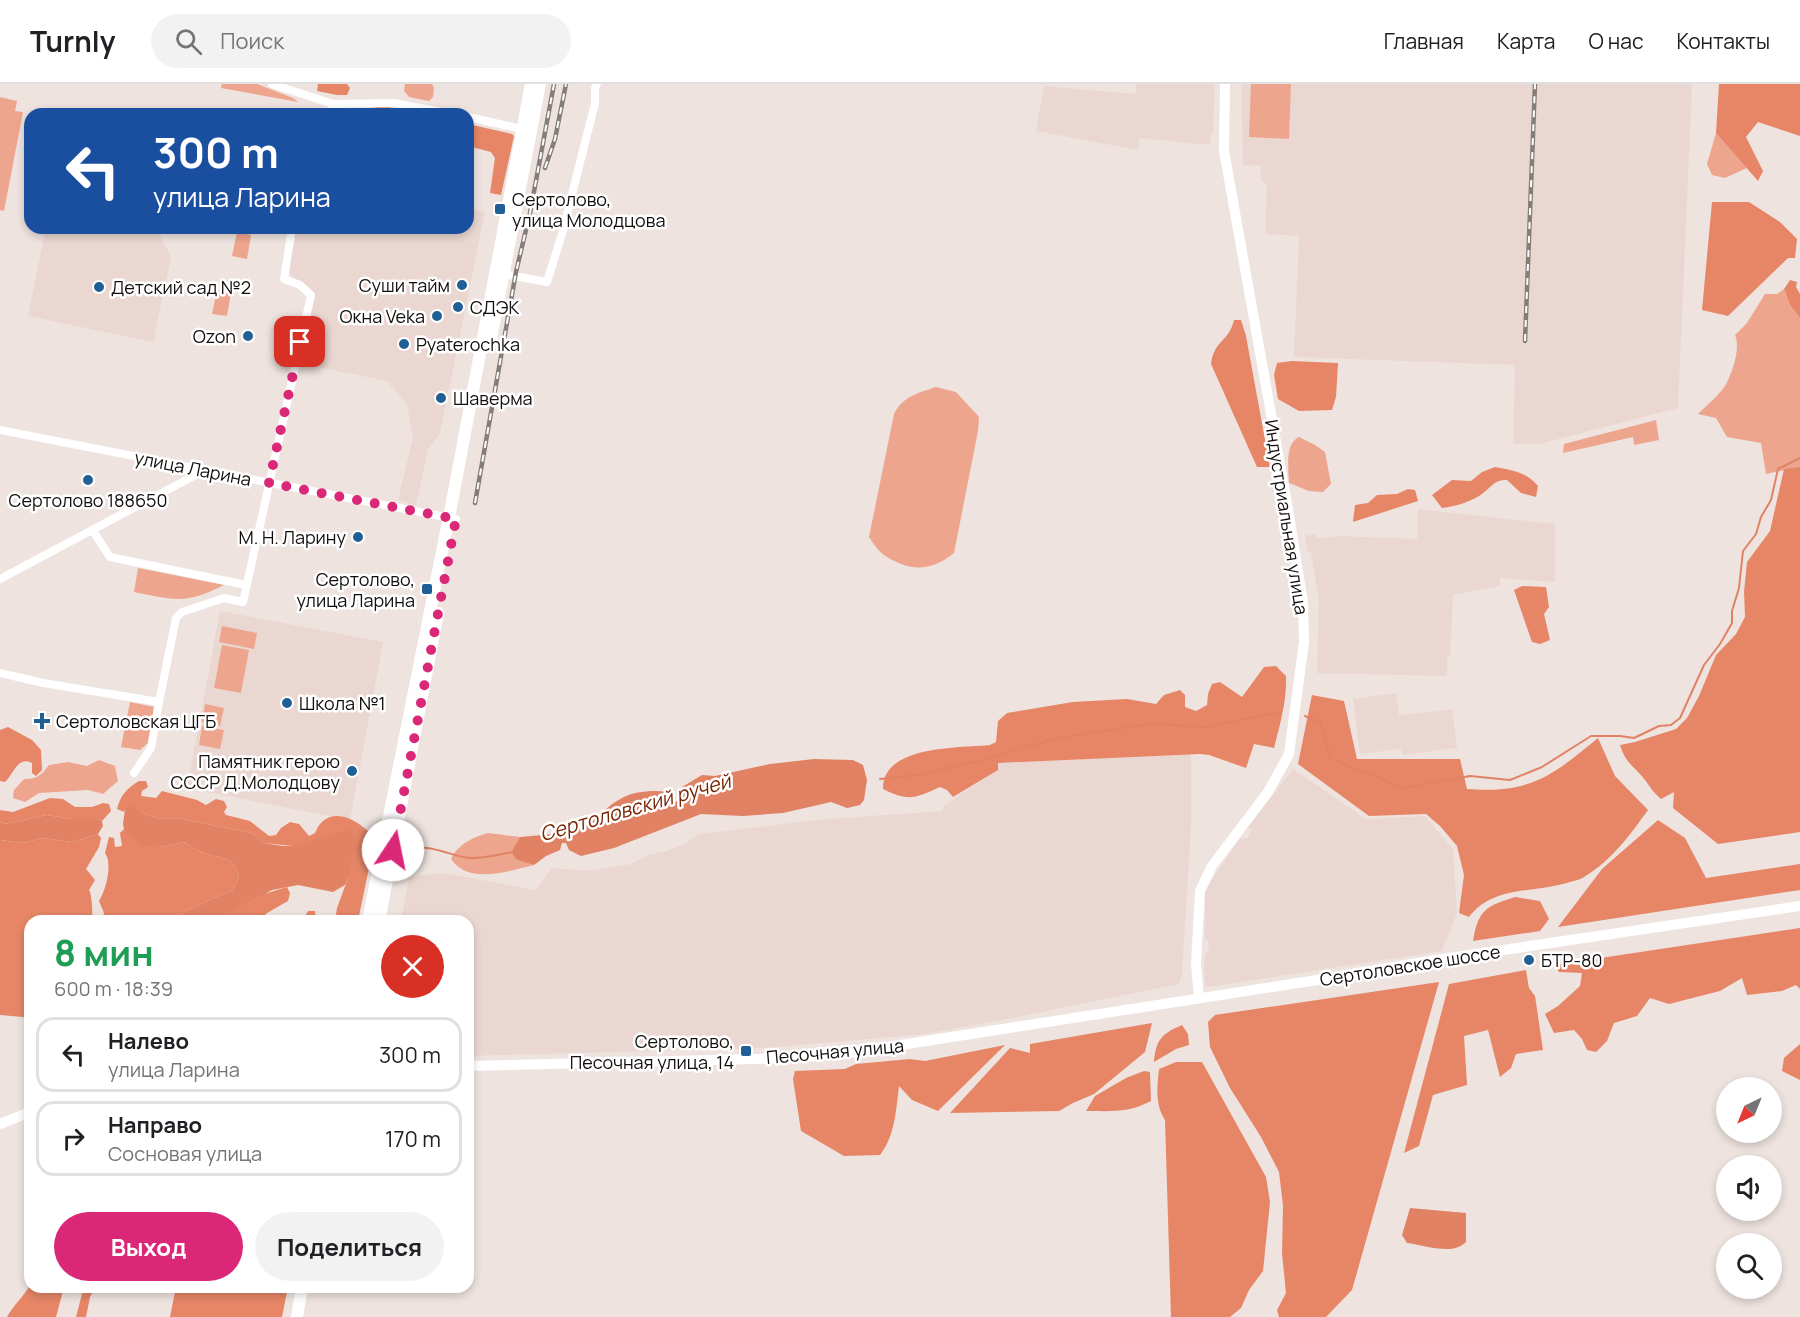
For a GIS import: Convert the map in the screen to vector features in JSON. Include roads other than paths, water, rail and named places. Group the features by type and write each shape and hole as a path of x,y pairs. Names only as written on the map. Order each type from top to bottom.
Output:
{"main road":[{"path":"369,915 503,274 527,130 531,84"},
{"path":"380,915 452,518 527,130 540,84"},
{"name":"Индустриальная улица","path":"1199,998 1196,963 1200,891 1212,866 1268,792 1289,754 1304,642 1303,603 1292,532 1224,151 1225,84"},
{"name":"Сертоловское шоссе","path":"1199,998 1800,906"},
{"name":"Песочная улица","path":"474,1066 791,1058 849,1053 1199,998"},
{"path":"0,1124 24,1114"},
{"path":"297,1317 301,1293"}],"street":[{"path":"272,84 333,104 394,103 420,108"},
{"path":"503,274 547,282 562,234 595,103 594,88 597,84"},
{"path":"332,108 333,104"},
{"path":"474,118 527,130"},
{"path":"134,772 151,748 176,618 182,612 224,598 243,602 311,295 300,285 284,279 291,234"},
{"name":"улица Ларина","path":"0,430 452,518"},
{"path":"0,579 205,470"},
{"path":"93,531 110,557 246,585"},
{"path":"0,673 43,683 159,702"}],"water":[{"path":"814,759 853,760 863,765 867,780 864,800 860,805 847,808 831,802 783,813 743,816 701,814 614,848 581,856 569,850 566,843 562,843 560,850 534,865 517,860 512,853 520,837 553,834 561,839 564,838 566,831 583,826 614,802 639,792 668,792 671,801 675,802 681,799 682,787 702,775 715,776 770,764"},
{"path":"129,805 159,819 178,818 252,833 263,843 283,846 293,846 348,829 356,839 348,878 345,885 333,892 298,885 272,890 227,915 182,915 186,911 232,890 239,878 237,870 230,861 200,851 184,842 161,847 141,846 124,829 125,809"},
{"path":"47,815 72,819 97,819 102,821 103,826 98,834 72,842 43,838 22,843 0,840 0,822 5,824"},
{"path":"1410,1208 1466,1213 1466,1242 1446,1249 1407,1243 1402,1235"}],"waterway":[{"name":"Сертоловский ручей","path":"1305,716 1320,722 1331,759 1404,788 1470,776 1510,780 1542,767 1591,736 1634,738 1659,726 1671,725 1680,718 1704,665 1732,623 1732,611 1739,588 1743,551 1756,534 1761,517 1771,500 1778,469 1800,458"},
{"name":"Сертоловский ручей","path":"880,779 919,775 990,758 1057,738 1150,724 1207,727 1281,712"},
{"name":"Сертоловский ручей","path":"405,851 413,848 430,848 462,857 475,858 513,852"}],"railway":[{"path":"475,503 516,272 530,213 554,84"},
{"path":"545,168 555,139 566,84"},
{"path":"1525,341 1535,84"}],"place":[{"name":"Сертолово, улица Молодцова","path":"500,209"},
{"name":"Суши тайм","path":"462,285"},
{"name":"Детский сад №2","path":"99,287"},
{"name":"СДЭК","path":"458,307"},
{"name":"Окна Veka","path":"437,316"},
{"name":"Ozon","path":"248,336"},
{"name":"Pyaterochka","path":"404,344"},
{"name":"Шаверма","path":"441,398"},
{"name":"Сертолово 188650","path":"88,480"},
{"name":"М. Н. Ларину","path":"358,537"},
{"name":"Сертолово, улица Ларина","path":"427,589"},
{"name":"Школа №1","path":"287,703"},
{"name":"Сертоловская ЦГБ","path":"42,721"},
{"name":"Памятник герою СССР Д.Молодцову","path":"352,771"},
{"name":"БТР-80","path":"1529,960"},
{"name":"Сертолово, Песочная улица, 14","path":"746,1051"}]}
